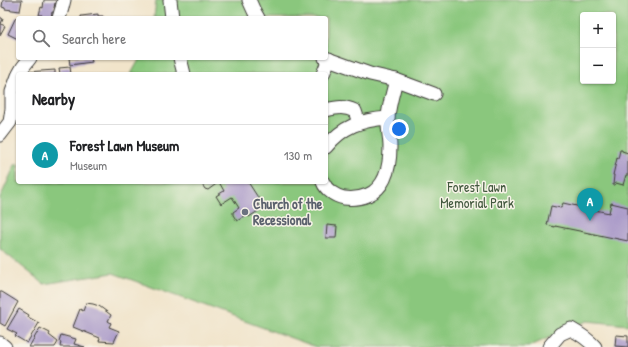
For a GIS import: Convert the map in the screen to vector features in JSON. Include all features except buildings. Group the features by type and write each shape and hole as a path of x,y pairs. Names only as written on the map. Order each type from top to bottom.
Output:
{"street":[{"path":"60,16 64,0"},
{"path":"170,0 172,16"},
{"path":"249,0 257,16"},
{"path":"328,59 370,74 396,80 434,94"},
{"path":"20,72 28,60"},
{"path":"180,60 184,72"},
{"path":"324,72 327,60"},
{"path":"324,184 331,192 346,198 363,197 377,189 386,174 389,162 390,147 388,118 396,80"},
{"path":"0,135 10,122 12,92 16,81"},
{"path":"328,110 340,107 348,108 354,111 359,123"},
{"path":"328,145 339,133 347,128 374,119 388,118"},
{"path":"549,347 560,334 571,329 581,334 595,347"},
{"path":"0,343 5,347"}],"green space":[{"name":"Forest Lawn Memorial Park","path":"156,0 628,0 628,325 587,321 528,347 316,347 113,273 44,284 0,249 0,198 16,165 16,184 328,184 328,72 132,72 139,60 328,60 328,16 154,16"}],"place":[{"name":"Church of the Recessional","path":"245,212"},
{"name":"Forest Lawn Museum","path":"590,221"}]}
